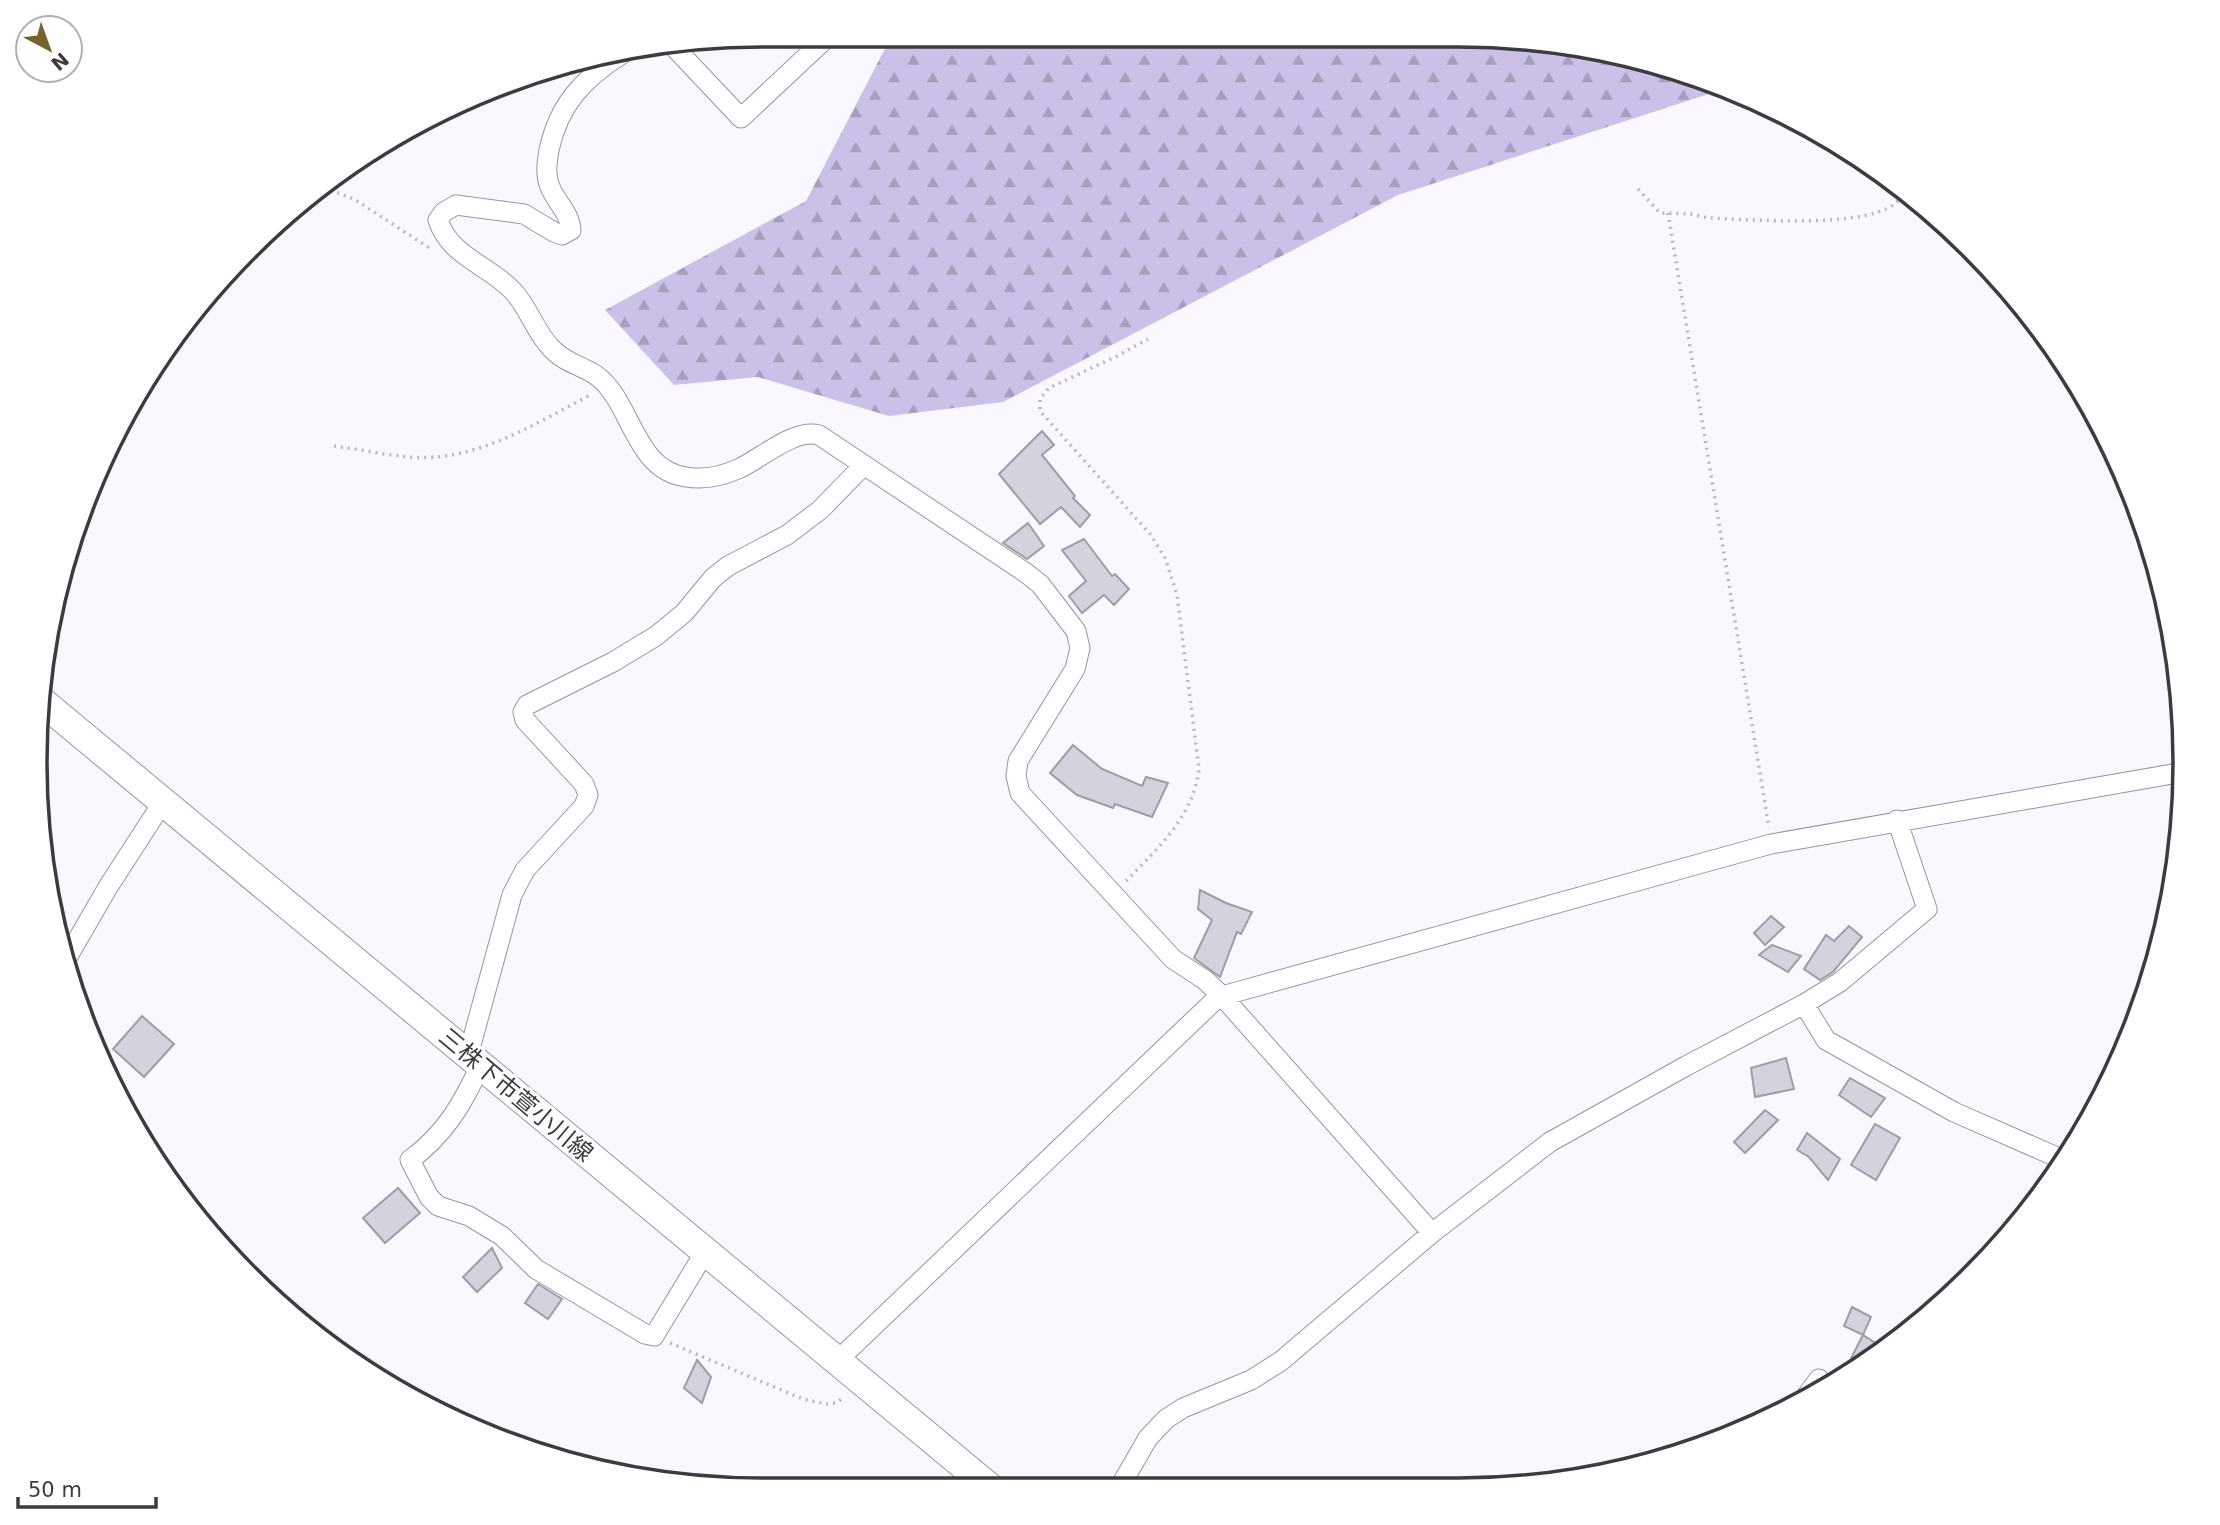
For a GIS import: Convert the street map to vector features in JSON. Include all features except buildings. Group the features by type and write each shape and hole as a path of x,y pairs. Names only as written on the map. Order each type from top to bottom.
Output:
{"main road":[{"name":"三株下市萱小川線","path":"50,708 978,1478"}],"street":[{"path":"679,52 741,118 817,47"},
{"path":"605,65 568,100 554,128 546,164 550,186 570,221 571,230 562,235 524,214 456,205 444,212 438,220 442,234 458,252 489,270 515,293 551,349 597,377 606,386 638,442 662,467 684,477 714,477 739,469 802,433 819,435 1040,584 1076,631 1080,648 1075,669 1018,761 1016,776 1020,793 1173,959 1205,980 1222,996 1425,1224"},
{"path":"705,1252 654,1336 645,1335 536,1269 502,1236 469,1216 438,1206 429,1196 410,1160 430,1146 443,1131 468,1092 512,895 525,870 584,806 588,795 584,784 525,720 523,712 527,705 613,662 656,636 684,613 713,578 728,566 787,535 820,510 864,465"},
{"path":"848,1370 1213,1002 1222,996 1771,844 2172,774"},
{"path":"72,949 108,887 163,802"},
{"path":"1125,1478 1148,1438 1166,1419 1191,1405 1251,1380 1281,1362 1425,1224 1558,1137 1840,982 1927,909 1897,820"},
{"path":"1804,1004 1826,1040 1955,1112 2055,1156"}],"path":[{"path":"1638,189 1660,213 1691,214 1707,218 1832,221 1867,215 1899,200"},
{"path":"332,191 354,199 440,255"},
{"path":"1668,213 1771,844"},
{"path":"1113,895 1170,834 1197,790 1199,769 1178,595 1165,558 1151,535 1040,411 1040,399 1049,388 1148,339"},
{"path":"334,446 414,457 435,457 474,450 504,441 606,386"},
{"path":"654,1336 803,1399 827,1404 842,1399 848,1370"}],"green space":[{"path":"886,47 1504,49 1597,61 1643,72 1710,94 1398,195 1003,402 889,416 758,377 674,385 605,310 806,201"}]}
